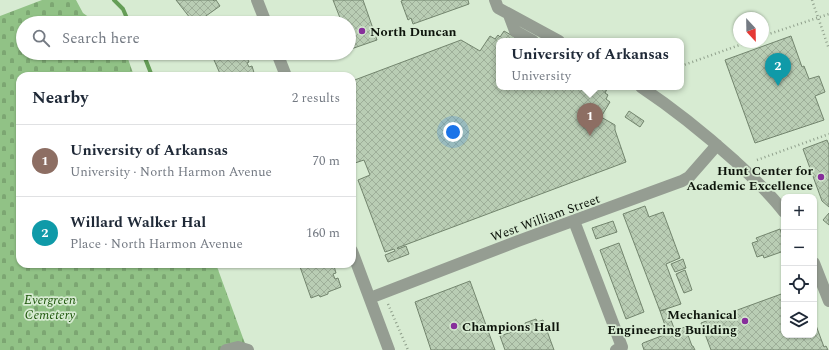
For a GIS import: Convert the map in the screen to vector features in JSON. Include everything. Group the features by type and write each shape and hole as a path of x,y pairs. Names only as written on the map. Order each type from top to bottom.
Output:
{"street":[{"path":"257,0 263,16"},
{"path":"495,0 498,8 553,38"},
{"path":"509,15 515,31 528,38"},
{"path":"280,60 284,72"},
{"path":"646,90 667,104 717,145 772,197 781,208"},
{"name":"West William Street","path":"370,298 689,178 717,145"},
{"path":"574,221 622,348 616,350"},
{"path":"356,261 389,350"},
{"path":"815,266 829,301"},
{"path":"226,350 238,347 248,350"}],"path":[{"path":"812,0 829,49"},
{"path":"769,34 829,14"},
{"path":"684,65 733,47"},
{"path":"757,160 829,134"},
{"path":"387,302 408,350"}],"green space":[{"name":"Evergreen Cemetery","path":"42,0 76,0 83,13 87,16 16,16 16,60 128,60 133,72 16,72 16,268 217,268 247,349 0,350 0,16"}],"building":[{"path":"176,0 216,0 220,6 206,16 189,16"},
{"name":"North Duncan","path":"333,0 363,0 377,40 356,47 356,16 339,16"},
{"path":"468,0 469,4 413,24 411,18 408,20 401,1"},
{"path":"504,31 517,38 496,38 496,90 606,90 605,93 608,95 606,99 610,102 601,117 615,125 615,130 626,162 397,248 406,246 409,254 388,262 385,255 395,251 394,249 385,252 358,180 370,175 364,160 356,163 356,79 461,40 480,51 490,36 495,39 498,35 500,37"},
{"path":"791,36 802,67 804,66 809,79 819,76 825,92 815,96 824,120 755,143 725,60 758,48 769,48 769,44"},
{"path":"214,60 248,60 249,62 247,63 249,67 252,66 254,72 219,72"},
{"path":"629,111 644,121 640,127 625,117"},
{"name":"Hunt Center for Academic Excellence","path":"827,140 829,145 829,207 822,201 803,149"},
{"path":"645,206 649,217 663,212 680,258 666,264 681,304 660,311 623,214"},
{"name":"Hunt Center for Academic Excellence","path":"829,213 829,225 823,220"},
{"path":"613,221 617,232 596,239 592,228"},
{"path":"780,229 781,252 764,258 763,255 757,257 752,243 758,241 756,238"},
{"path":"619,243 644,312 626,319 600,250"},
{"path":"683,259 686,268 675,272 671,264"},
{"path":"300,268 335,268 336,273 333,274 335,279 338,278 341,287 320,297 319,295 311,298"},
{"path":"685,270 692,290 684,293 676,274"},
{"name":"Champions Hall","path":"470,281 495,350 431,350 415,302"},
{"name":"Mechanical Engineering Building","path":"781,294 781,338 817,338 817,328 824,347 826,346 828,350 711,350 701,323 714,318 712,314 719,311 721,316"},
{"path":"667,309 675,331 668,334 660,311"},
{"path":"536,319 537,321 529,325 543,320 554,350 505,350 500,336 526,327 525,323"},
{"path":"685,327 695,350 644,350 643,343"}],"waterway":[{"path":"114,0 123,9 126,16"},
{"path":"146,60 150,72"}],"place":[{"name":"North Duncan","path":"362,31"},
{"name":"Willard Walker Hal","path":"778,86"},
{"name":"University of Arkansas","path":"590,136"},
{"name":"Hunt Center for Academic Excellence","path":"821,177"},
{"name":"Mechanical Engineering Building","path":"745,321"},
{"name":"Champions Hall","path":"454,326"}]}
